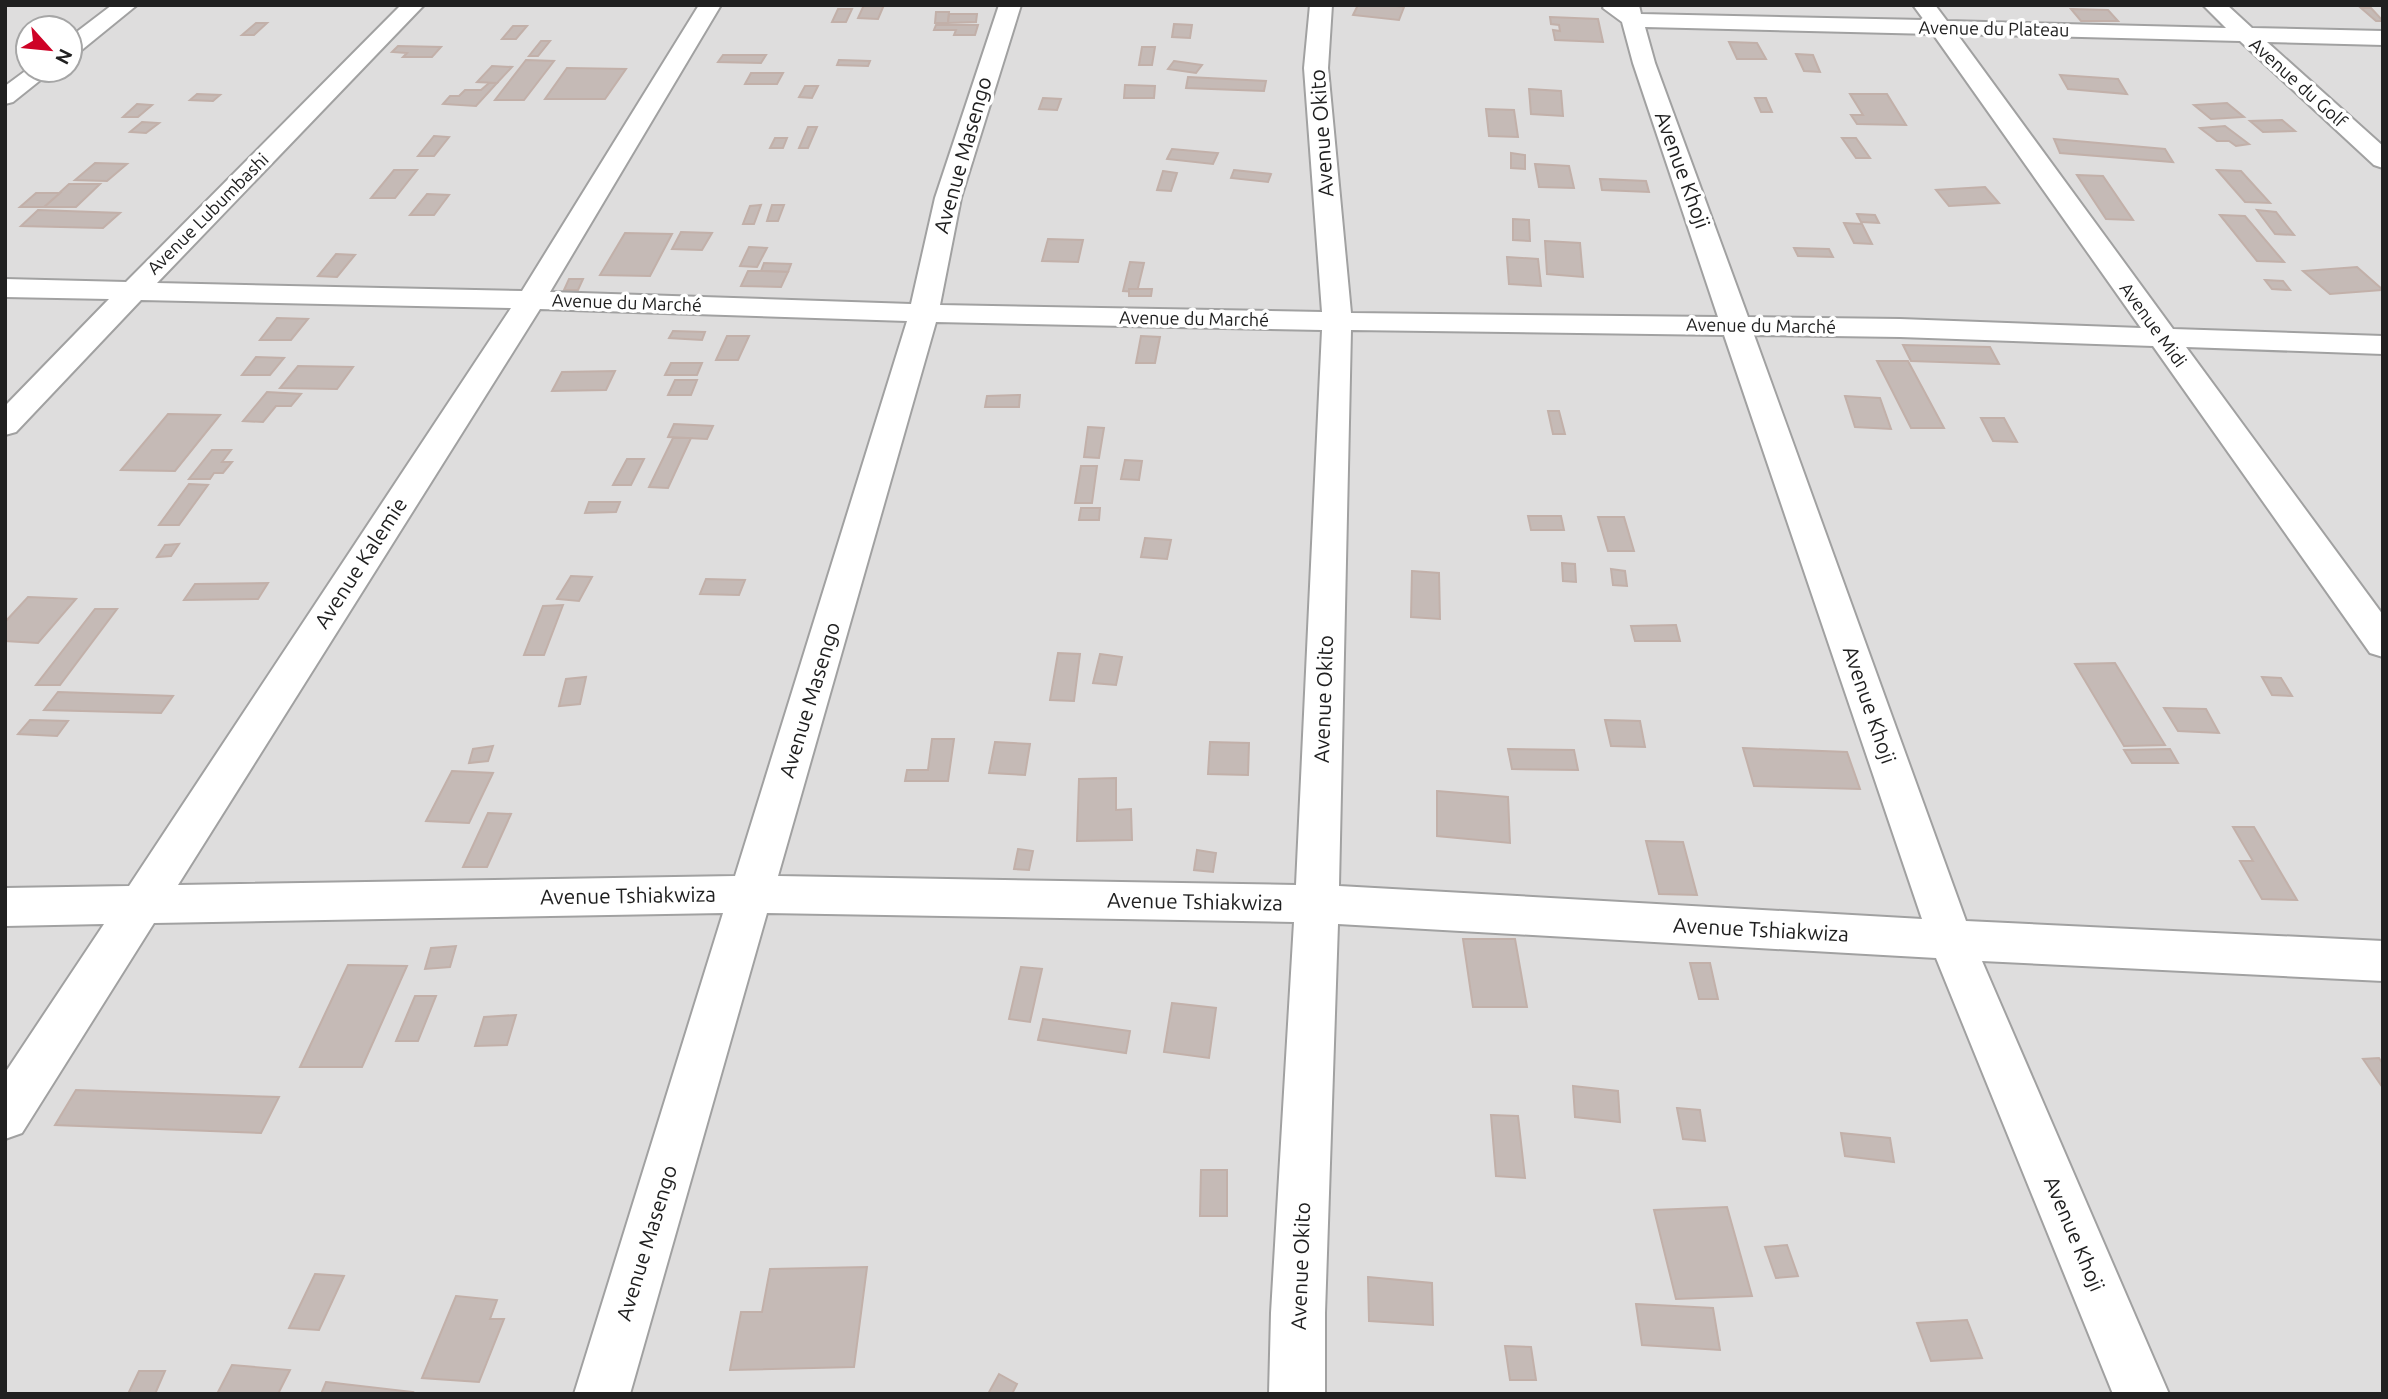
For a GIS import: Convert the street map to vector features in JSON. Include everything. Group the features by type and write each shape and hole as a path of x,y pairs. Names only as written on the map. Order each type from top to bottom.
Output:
{"street":[{"path":"84,37 126,5"},
{"name":"Avenue Lubumbashi","path":"5,425 413,5"},
{"name":"Avenue Kalemie","path":"5,1116 531,300 710,5"},
{"name":"Avenue Masengo","path":"602,1394 925,312 948,198 1010,5"},
{"name":"Avenue Okito","path":"1297,1394 1337,320 1316,68 1321,5"},
{"name":"Avenue du Golf","path":"2214,5 2383,160"},
{"name":"Avenue du Plateau","path":"1623,10 1932,16 2246,34 2383,38"},
{"name":"Avenue Khoji","path":"1623,10 1738,325 1951,940 2141,1394"},
{"name":"Avenue Midi","path":"1932,16 2383,643"},
{"path":"5,97 22,84"},
{"name":"Avenue du Marché","path":"5,288 531,300 1069,318 1738,325 2383,345"},
{"name":"Avenue Tshiakwiza","path":"5,907 752,894 1317,904 2383,961"}],"shaded area":[{"path":"5,5 2383,5 2383,1394 5,1394"}],"building":[{"path":"864,5 884,5 878,19 858,18"},
{"path":"1358,5 1404,7 1399,20 1353,15"},
{"path":"2361,8 2371,8 2383,21 2376,21"},
{"path":"838,9 852,9 846,22 832,22"},
{"path":"2071,9 2108,10 2118,21 2081,21"},
{"path":"936,12 949,12 948,23 935,23"},
{"path":"949,14 977,14 976,22 948,23"},
{"path":"1550,17 1598,19 1603,42 1555,40 1553,30 1560,31 1559,25 1551,24"},
{"path":"256,23 267,23 254,35 242,35"},
{"path":"1174,24 1192,25 1190,38 1172,37"},
{"path":"936,25 978,25 975,35 954,35 956,30 934,30"},
{"path":"513,26 527,26 516,39 502,39"},
{"path":"541,41 550,41 538,56 529,56"},
{"path":"1729,42 1757,43 1766,59 1737,59"},
{"path":"398,46 441,47 432,57 403,57 407,53 392,52"},
{"path":"1142,47 1155,47 1152,65 1139,65"},
{"path":"1796,54 1813,55 1820,72 1804,71"},
{"path":"723,55 766,55 761,63 718,62"},
{"path":"526,60 554,61 524,100 495,100"},
{"path":"839,60 870,61 868,66 837,65"},
{"path":"1174,61 1202,65 1196,73 1168,69"},
{"path":"492,66 512,67 497,83 477,82"},
{"path":"567,68 626,69 605,99 545,99"},
{"path":"751,73 783,73 777,84 745,84"},
{"path":"2060,75 2118,79 2127,94 2068,89"},
{"path":"1188,77 1266,81 1264,91 1186,88"},
{"path":"489,83 497,83 476,106 443,104 450,96 459,96 465,90 481,90"},
{"path":"1125,85 1155,86 1154,98 1124,98"},
{"path":"805,86 818,86 812,98 799,97"},
{"path":"1529,89 1561,91 1563,116 1531,114"},
{"path":"197,94 220,95 213,101 190,100"},
{"path":"1850,94 1887,94 1906,125 1857,124 1851,115 1863,115"},
{"path":"1043,98 1061,99 1057,110 1039,109"},
{"path":"1755,98 1766,98 1772,112 1761,112"},
{"path":"2227,103 2244,117 2211,119 2194,105"},
{"path":"137,104 152,105 138,117 123,117"},
{"path":"1486,109 1514,110 1518,137 1489,136"},
{"path":"2282,120 2295,131 2263,132 2250,121"},
{"path":"142,122 159,123 146,133 130,132"},
{"path":"2225,126 2249,144 2236,146 2229,141 2217,141 2200,128"},
{"path":"808,127 817,127 808,148 799,148"},
{"path":"434,136 449,137 434,156 418,156"},
{"path":"775,138 787,138 783,148 770,148"},
{"path":"1842,138 1856,138 1870,158 1856,158"},
{"path":"2054,139 2165,149 2173,162 2060,153"},
{"path":"1172,149 1218,153 1213,164 1167,159"},
{"path":"1511,153 1525,155 1525,169 1511,168"},
{"path":"95,163 127,164 107,181 75,180"},
{"path":"1535,164 1569,166 1574,188 1539,187"},
{"path":"394,170 417,170 395,198 371,198"},
{"path":"1234,170 1271,174 1268,182 1231,178"},
{"path":"2217,170 2241,171 2270,203 2245,202"},
{"path":"1163,171 1177,173 1171,191 1157,190"},
{"path":"2077,175 2103,176 2133,220 2106,219"},
{"path":"1600,179 1646,181 1649,192 1602,190"},
{"path":"69,184 100,184 76,207 44,207"},
{"path":"1985,187 1999,203 1949,206 1936,190"},
{"path":"36,193 60,193 44,207 20,207"},
{"path":"427,194 449,195 434,215 410,215"},
{"path":"761,205 754,224 743,224 750,206"},
{"path":"772,205 784,205 778,221 767,221"},
{"path":"38,210 120,213 103,228 21,226"},
{"path":"2257,210 2276,212 2294,235 2275,234"},
{"path":"1857,214 1875,215 1879,223 1861,222"},
{"path":"2220,215 2245,216 2284,262 2257,261"},
{"path":"1513,219 1529,220 1530,241 1513,240"},
{"path":"1844,223 1862,224 1872,244 1854,243"},
{"path":"681,232 712,233 702,250 672,249"},
{"path":"625,233 672,234 650,276 600,275"},
{"path":"1048,239 1083,240 1078,262 1042,261"},
{"path":"1545,241 1580,243 1583,277 1547,274"},
{"path":"749,247 767,248 757,267 740,266"},
{"path":"1794,248 1829,249 1833,257 1798,256"},
{"path":"336,254 355,255 337,277 318,276"},
{"path":"1507,257 1538,259 1541,286 1509,284"},
{"path":"1130,262 1144,263 1137,292 1123,291"},
{"path":"764,263 791,264 788,272 761,271"},
{"path":"2357,267 2383,290 2330,294 2303,271"},
{"path":"748,271 788,272 781,287 741,286"},
{"path":"569,279 583,279 578,290 564,290"},
{"path":"2265,280 2283,281 2290,290 2272,289"},
{"path":"1129,289 1152,289 1151,296 1129,296"},
{"path":"277,318 308,319 291,340 260,340"},
{"path":"673,331 705,332 702,340 669,338"},
{"path":"727,336 749,336 738,360 716,360"},
{"path":"1141,336 1160,337 1155,363 1136,363"},
{"path":"1903,345 1990,347 1999,364 1911,361"},
{"path":"256,357 284,358 270,375 242,375"},
{"path":"1877,361 1908,361 1944,428 1911,428"},
{"path":"671,363 702,363 697,375 665,375"},
{"path":"298,366 353,367 337,389 280,388"},
{"path":"615,371 606,390 552,391 562,372"},
{"path":"675,380 697,380 691,395 668,395"},
{"path":"267,392 301,394 291,406 276,406 263,422 243,421"},
{"path":"1020,395 1019,407 985,407 987,396"},
{"path":"1845,396 1880,398 1891,429 1855,427"},
{"path":"1548,411 1559,411 1565,434 1553,434"},
{"path":"168,414 220,415 175,471 121,470"},
{"path":"1981,418 2004,418 2017,442 1993,441"},
{"path":"674,424 713,426 707,439 668,437"},
{"path":"1088,427 1104,428 1099,458 1084,457"},
{"path":"673,438 691,438 668,488 649,487"},
{"path":"212,450 231,450 222,462 232,462 223,473 214,473 210,479 189,479"},
{"path":"627,459 644,459 631,485 613,485"},
{"path":"1125,460 1142,461 1139,480 1121,479"},
{"path":"1081,466 1097,466 1092,503 1075,503"},
{"path":"189,484 208,485 179,525 159,525"},
{"path":"589,502 620,502 616,512 585,513"},
{"path":"1081,508 1100,508 1099,520 1079,520"},
{"path":"1528,516 1561,516 1564,530 1531,530"},
{"path":"1598,517 1624,517 1634,551 1608,551"},
{"path":"1145,538 1171,540 1167,559 1141,557"},
{"path":"179,544 171,556 157,557 165,545"},
{"path":"1562,563 1575,564 1576,582 1563,581"},
{"path":"1611,569 1625,571 1627,586 1613,585"},
{"path":"1412,571 1439,573 1440,619 1411,617"},
{"path":"571,576 592,577 579,601 557,599"},
{"path":"706,579 745,580 739,595 700,594"},
{"path":"268,583 258,599 184,600 195,584"},
{"path":"28,597 76,599 38,643 5,641 5,622"},
{"path":"563,605 544,655 524,655 543,606"},
{"path":"95,609 117,609 60,685 36,685"},
{"path":"1676,625 1680,641 1635,641 1631,626"},
{"path":"1058,653 1080,654 1074,701 1050,700"},
{"path":"1100,654 1122,657 1116,685 1093,683"},
{"path":"2115,663 2165,745 2124,746 2075,664"},
{"path":"586,677 580,704 559,706 566,679"},
{"path":"2262,677 2281,678 2292,696 2272,695"},
{"path":"58,692 173,696 161,713 44,710"},
{"path":"2164,708 2206,709 2219,733 2178,731"},
{"path":"30,720 68,721 57,736 18,734"},
{"path":"1605,720 1640,721 1645,747 1611,746"},
{"path":"932,739 954,739 948,781 905,781 907,770 928,770"},
{"path":"995,742 1030,744 1025,775 989,773"},
{"path":"1210,742 1249,743 1248,775 1208,774"},
{"path":"493,746 488,761 469,763 473,749"},
{"path":"1743,748 1847,752 1860,789 1754,786"},
{"path":"1508,749 1574,750 1578,770 1512,769"},
{"path":"2170,749 2178,763 2132,763 2124,750"},
{"path":"452,771 493,773 469,823 426,821"},
{"path":"1116,778 1116,810 1131,809 1132,840 1077,841 1079,779"},
{"path":"1437,791 1508,797 1510,843 1437,836"},
{"path":"488,813 511,814 487,867 463,867"},
{"path":"2233,827 2254,827 2297,900 2262,899 2240,861 2253,861"},
{"path":"1646,841 1683,842 1697,895 1659,894"},
{"path":"1018,849 1033,851 1029,870 1014,869"},
{"path":"1197,850 1216,853 1213,872 1194,870"},
{"path":"1463,939 1515,939 1527,1007 1473,1007"},
{"path":"456,946 450,967 425,969 431,948"},
{"path":"1690,963 1710,963 1718,999 1699,999"},
{"path":"348,965 407,966 362,1067 300,1067"},
{"path":"1021,967 1042,969 1030,1022 1009,1019"},
{"path":"415,996 436,996 418,1041 396,1041"},
{"path":"1172,1003 1216,1008 1209,1058 1164,1052"},
{"path":"516,1015 507,1045 475,1046 484,1017"},
{"path":"1043,1019 1130,1031 1126,1053 1038,1040"},
{"path":"2379,1058 2383,1064 2383,1088 2363,1059"},
{"path":"1573,1086 1618,1091 1620,1122 1575,1117"},
{"path":"76,1090 279,1097 261,1133 55,1125"},
{"path":"1677,1108 1700,1110 1705,1141 1683,1139"},
{"path":"1491,1115 1518,1116 1525,1178 1496,1176"},
{"path":"1841,1133 1890,1138 1894,1162 1845,1156"},
{"path":"1201,1170 1227,1170 1227,1216 1200,1216"},
{"path":"1727,1207 1752,1296 1676,1299 1654,1210"},
{"path":"1787,1245 1798,1276 1776,1278 1765,1247"},
{"path":"867,1267 854,1367 730,1370 741,1312 762,1312 770,1269"},
{"path":"315,1274 344,1276 319,1330 289,1328"},
{"path":"1368,1277 1432,1283 1433,1325 1369,1321"},
{"path":"456,1296 497,1300 490,1319 504,1319 479,1382 422,1378"},
{"path":"1636,1304 1713,1308 1720,1350 1642,1345"},
{"path":"1967,1320 1982,1358 1931,1361 1917,1323"},
{"path":"1505,1346 1531,1347 1536,1380 1510,1380"},
{"path":"232,1365 290,1370 278,1394 217,1394"},
{"path":"139,1371 165,1371 155,1394 128,1394"},
{"path":"999,1374 1017,1384 1012,1394 988,1394"},
{"path":"326,1382 413,1392 321,1394"}]}
